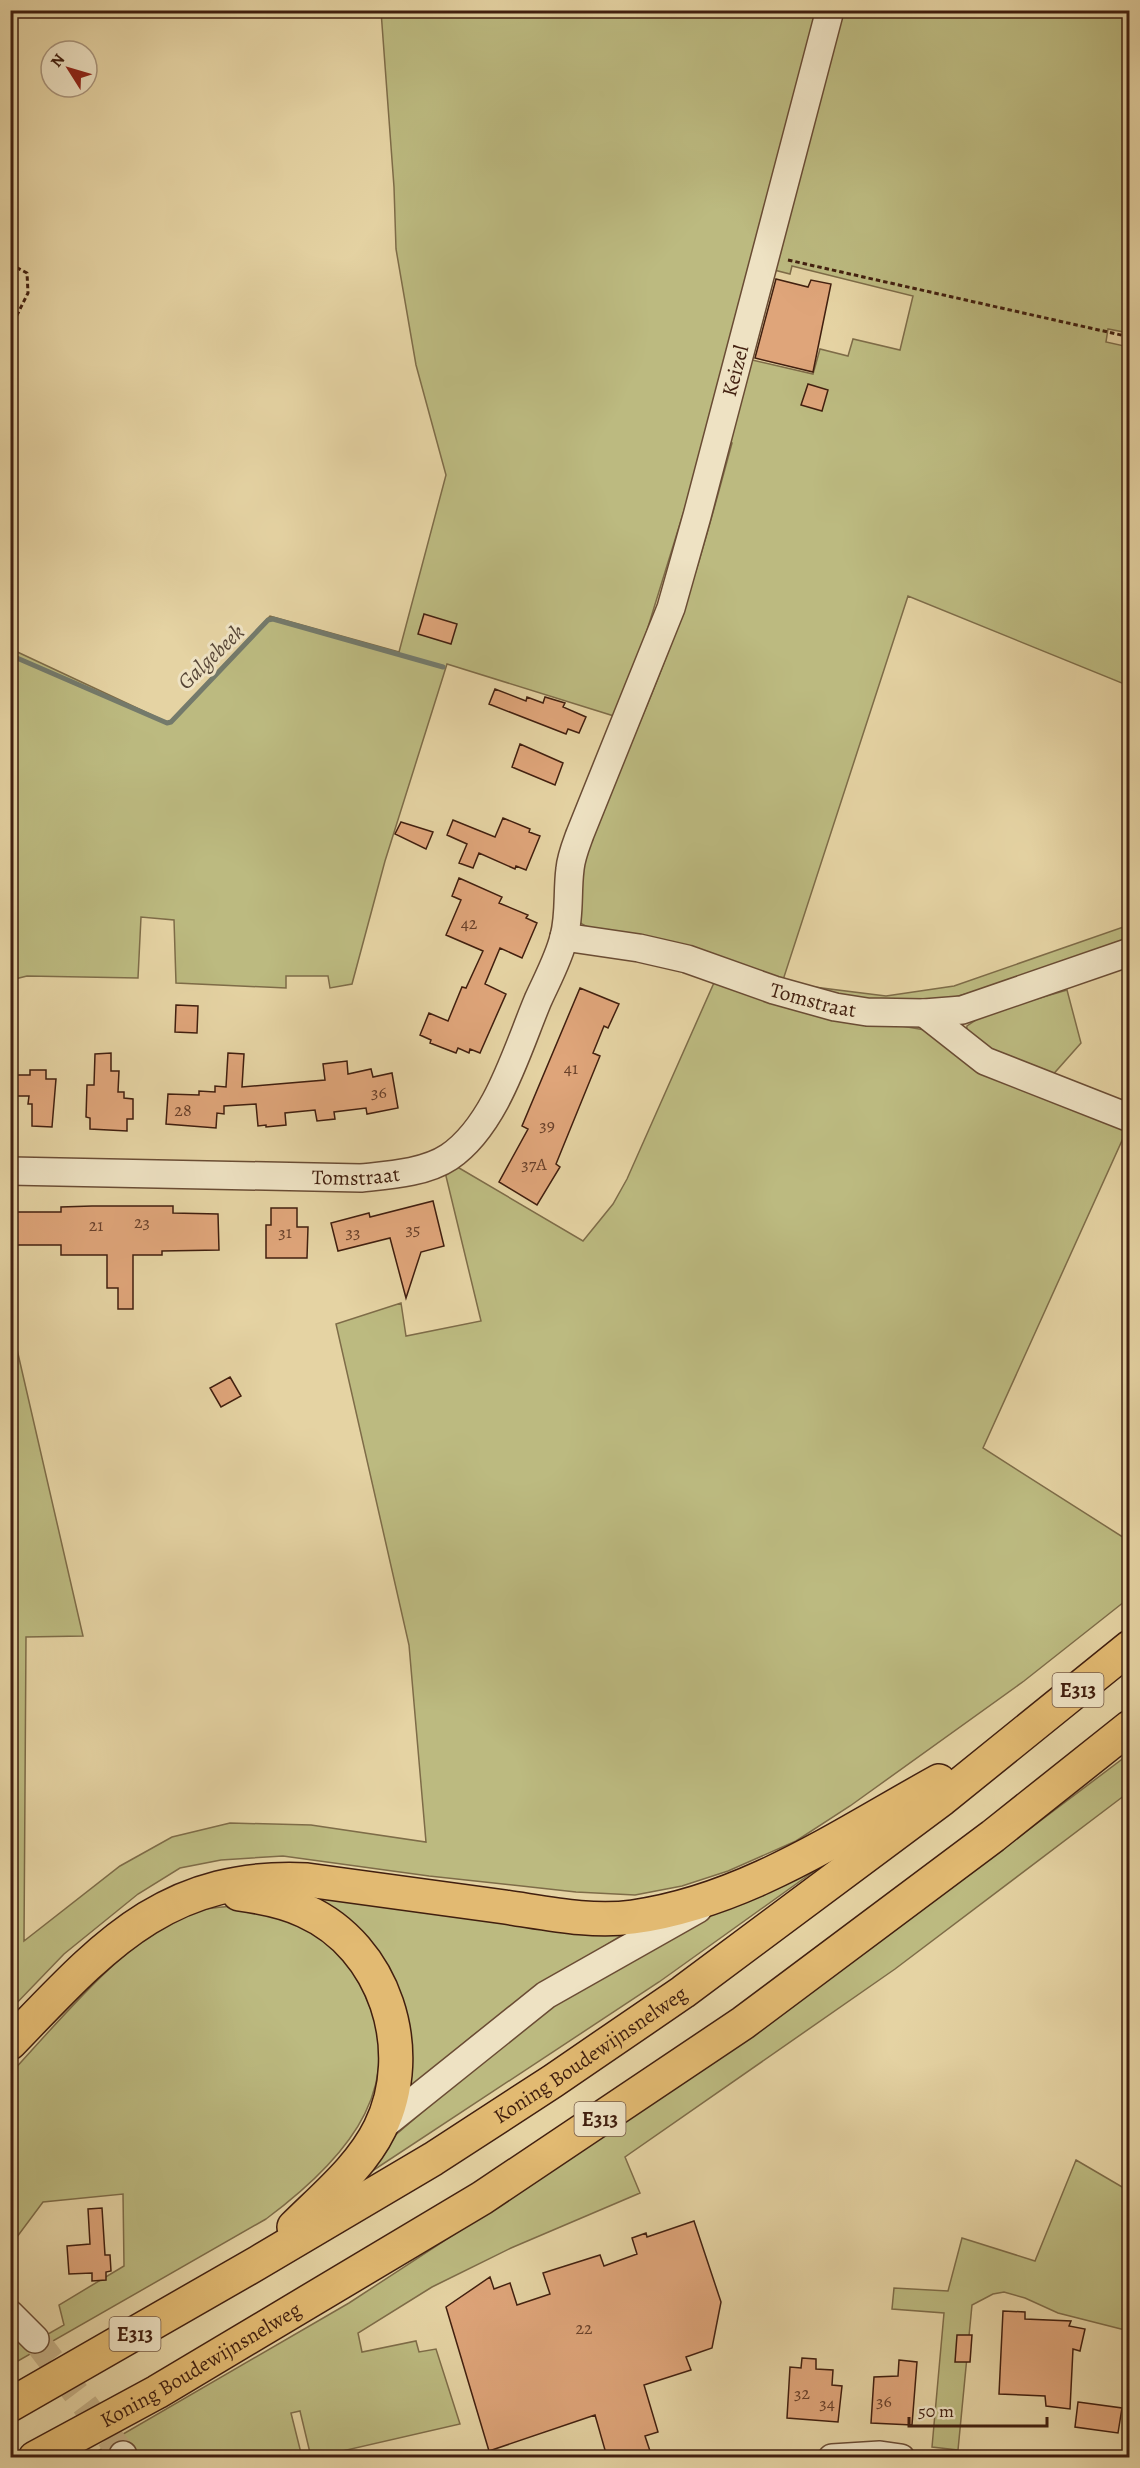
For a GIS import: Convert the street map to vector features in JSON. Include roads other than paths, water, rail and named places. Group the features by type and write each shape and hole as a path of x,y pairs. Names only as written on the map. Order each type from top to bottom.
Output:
{"highway":[{"name":"Koning Boudewijnsnelweg","path":"10,2405 260,2262 433,2159 553,2081 683,1992 942,1800 1130,1647"},
{"name":"Koning Boudewijnsnelweg","path":"35,2457 157,2392 491,2192 743,2023 993,1836 1130,1727"},
{"path":"10,2043 98,1955 142,1920 164,1907 214,1890 261,1880 307,1880 567,1915 604,1918 631,1917 682,1907 722,1895 804,1858 1027,1733"},
{"path":"214,1890 280,1902 306,1911 340,1934 366,1961 386,2001 396,2036 393,2089 380,2128 367,2150 350,2171 260,2262"}],"street":[{"name":"Keizel","path":"623,724 671,608 830,10"},
{"name":"Tomstraat","path":"10,1172 361,1178 395,1174 426,1166 448,1157 468,1139 485,1117 500,1090 564,937 573,857 623,724"},
{"name":"Tomstraat","path":"564,937 639,948 687,959 774,990 835,1007 867,1012 924,1013 962,1010 1130,952"},
{"path":"924,1013 985,1061 1130,1118"},
{"path":"380,2128 546,1995 722,1895"},
{"path":"10,2314 35,2339"},
{"path":"832,2457 880,2455 901,2457"}],"waterway":[{"name":"Galgebeek","path":"10,655 167,723 171,722 268,620 273,619 443,667"},
{"path":"10,869 10,875"}],"tunnel":[{"path":"35,2339 123,2455"}]}
